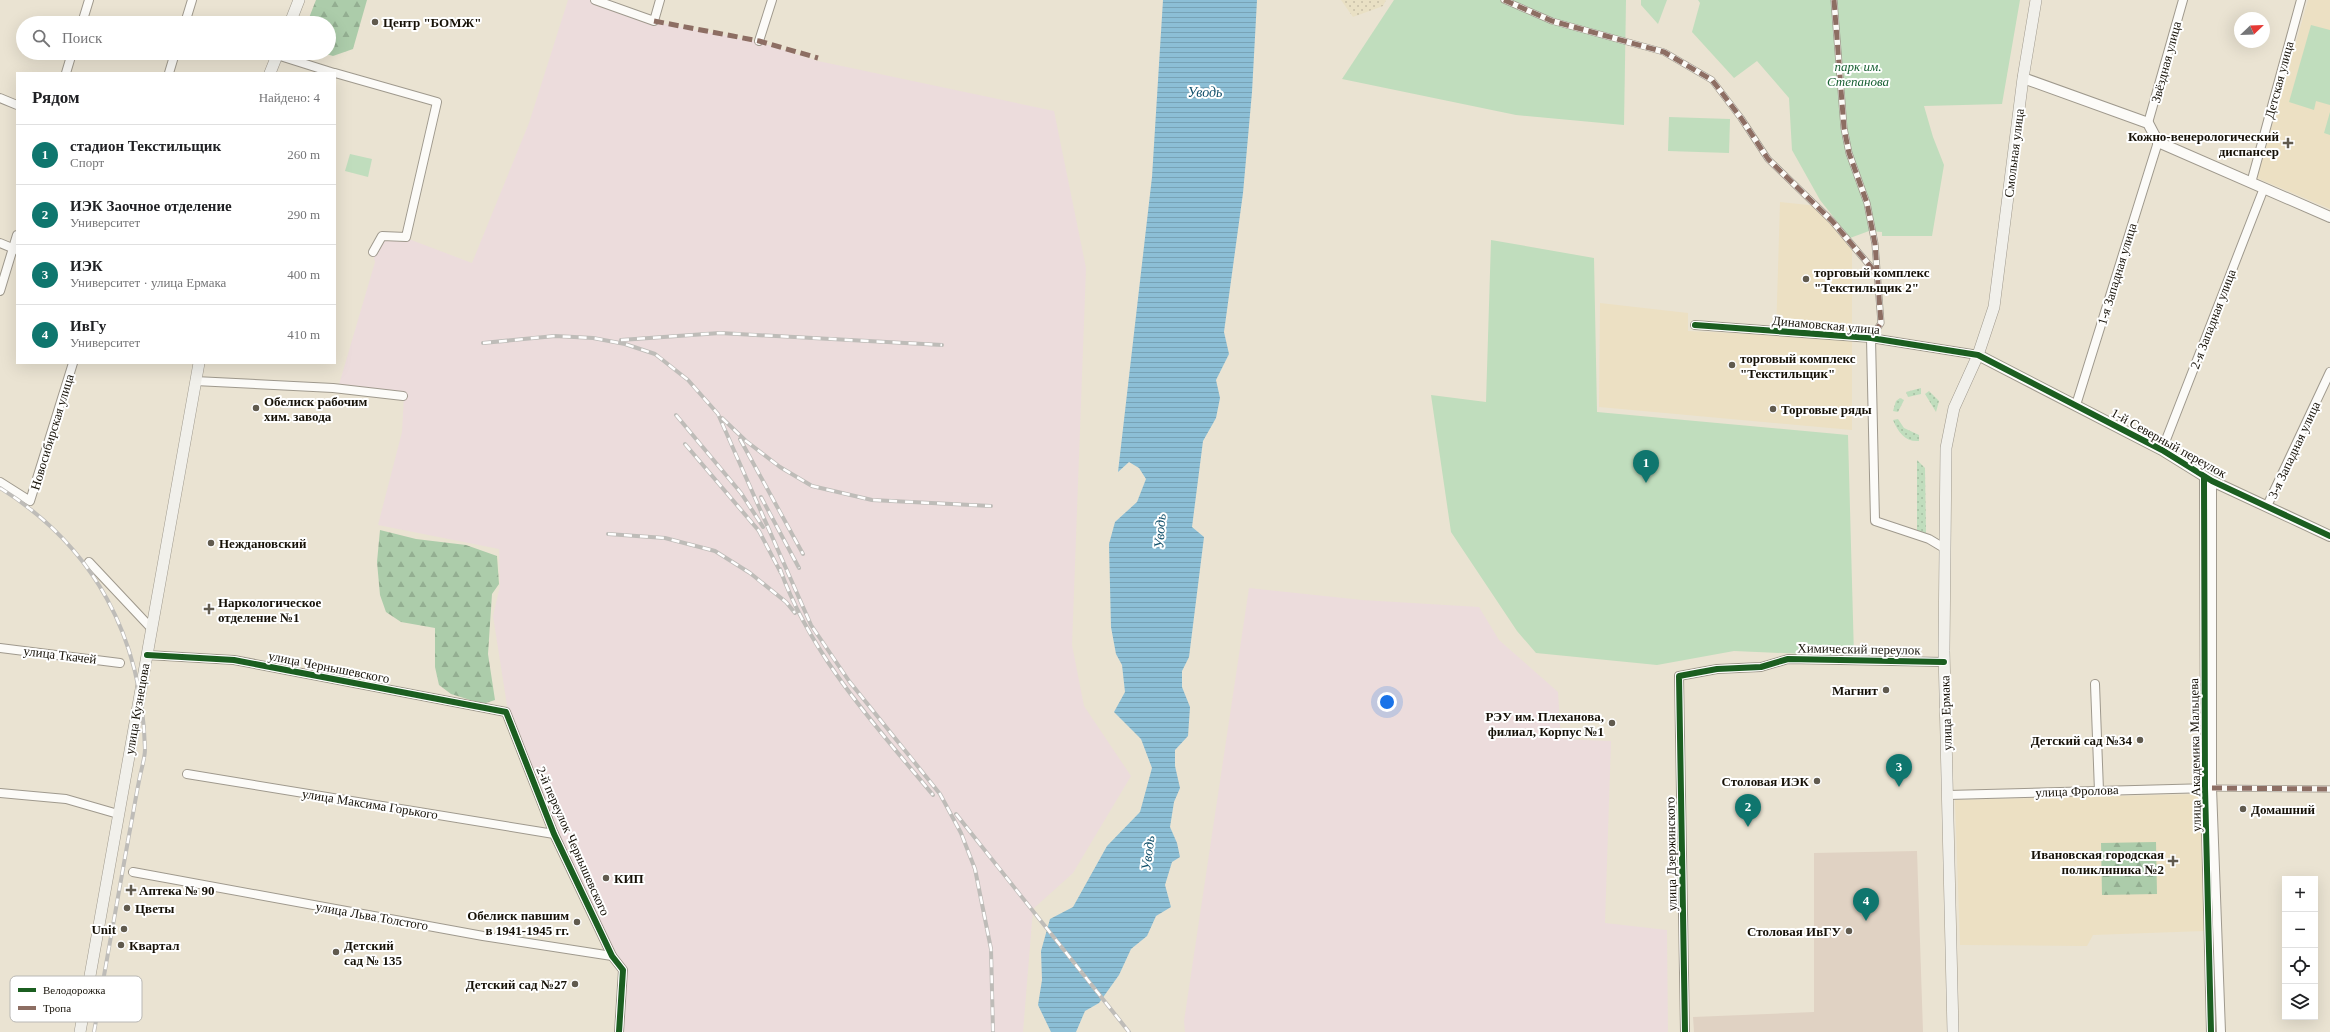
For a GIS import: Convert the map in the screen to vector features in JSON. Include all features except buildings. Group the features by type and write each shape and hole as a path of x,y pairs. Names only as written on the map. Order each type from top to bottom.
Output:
{"main road":[{"path":"292,16 298,0"},
{"name":"Смольная улица","path":"1994,307 2023,78 2036,0"},
{"path":"270,72 275,60"},
{"name":"улица Ермака","path":"1953,1032 1944,662 1944,470 1948,434 1960,391 1978,355 1994,307"},
{"name":"улица Кузнецова","path":"90,976 199,364"},
{"name":"улица Кузнецова","path":"80,1032 82,1022"}],"street":[{"path":"84,16 89,0"},
{"path":"187,16 192,0"},
{"path":"595,0 654,21 660,0"},
{"path":"760,41 772,0"},
{"path":"1504,0 1552,21 1664,52 1712,80 1742,118 1768,159 1832,221 1876,273"},
{"path":"1834,0 1844,128 1849,153 1873,226 1881,323 1871,338 1875,521 1929,539 1944,548"},
{"name":"Звёздная улица","path":"2148,123 2182,0"},
{"name":"Детская улица","path":"2251,182 2301,0"},
{"path":"66,72 70,60"},
{"path":"169,72 173,60"},
{"path":"295,60 332,72"},
{"path":"336,73 437,102 406,237 382,236 372,252"},
{"path":"2023,78 2148,123 2158,142 2330,217"},
{"path":"0,98 16,105"},
{"name":"1-я Западная улица","path":"2076,405 2158,142"},
{"name":"2-я Западная улица","path":"2162,450 2264,188"},
{"path":"0,243 15,249 0,291"},
{"name":"Динамовская улица","path":"1695,325 1871,338 1978,355"},
{"name":"1-й Северный переулок","path":"1978,355 2162,450 2208,479 2330,536"},
{"name":"Новосибирская улица","path":"0,482 30,501 73,364"},
{"name":"3-я Западная улица","path":"2268,506 2330,372"},
{"path":"195,381 333,388 403,396"},
{"name":"улица Академика Мальцева","path":"2208,479 2209,788 2213,926 2211,1032"},
{"path":"89,562 151,628"},
{"name":"улица Ткачей","path":"0,648 120,662"},
{"name":"улица Чернышевского","path":"147,655 234,660 506,712"},
{"name":"Химический переулок","path":"1679,676 1718,669 1761,667 1788,659 1944,662"},
{"name":"улица Дзержинского","path":"1679,676 1685,1032"},
{"path":"2095,684 2099,791"},
{"name":"2-й переулок Чернышевского","path":"506,712 554,834 612,956 623,970 619,1032"},
{"name":"улица Максима Горького","path":"186,774 554,834"},
{"name":"улица Фролова","path":"1948,795 2209,788 2330,789"},
{"path":"0,792 66,799 118,814"},
{"name":"улица Льва Толстого","path":"134,872 483,936 612,956"},
{"path":"2213,926 2221,1032"}],"shaded area":[{"path":"568,0 591,0 654,22 759,42 818,61 1054,111 1086,268 1072,645 1084,706 1131,776 1073,873 1033,909 1023,1032 621,1032 624,970 614,955 556,834 508,712 493,616 500,586 499,549 378,525 402,432 404,395 338,388 375,262 373,252 383,237 406,238 472,263 529,123"},
{"path":"2308,0 2330,0 2330,209 2257,178"},
{"path":"1780,202 1818,206 1852,246 1852,430 1599,407 1600,303 1688,313 1688,331 1776,335"},
{"path":"1249,588 1362,600 1479,607 1499,640 1558,692 1561,739 1611,741 1605,923 1667,930 1668,1032 1185,1032 1184,1021"},
{"path":"2201,794 2204,931 2093,935 2087,946 1960,945 1955,800"},
{"path":"1917,851 1923,1032 1694,1032 1693,1017 1814,1012 1814,853"}],"green space":[{"path":"316,0 367,0 353,49 336,55 336,16 310,16"},
{"path":"1394,0 1626,0 1624,125 1516,115 1342,79"},
{"path":"1641,0 1667,0 1658,24 1641,5"},
{"name":"парк им. Степанова","path":"1698,0 2020,0 2002,104 1924,106 1933,137 1944,165 1932,236 1882,236 1882,232 1869,231 1850,238 1820,200 1792,150 1789,98 1757,61 1734,78 1692,32 1700,3"},
{"path":"2311,25 2330,30 2330,105 2316,101 2314,110 2289,102"},
{"path":"2330,112 2330,135 2324,133"},
{"path":"1669,117 1730,119 1729,153 1668,151"},
{"path":"350,154 372,159 368,177 345,171"},
{"path":"1491,240 1594,258 1597,412 1848,435 1854,656 1734,651 1657,665 1536,653 1517,631 1451,532 1431,395 1486,402"},
{"path":"1921,388 1921,394 1908,397 1906,392"},
{"path":"1929,391 1939,401 1936,412 1925,394"},
{"path":"1900,398 1904,400 1898,412 1893,411 1896,401"},
{"path":"1898,419 1904,428 1919,435 1919,441 1910,440 1903,435 1893,420"},
{"path":"1917,460 1925,468 1926,533 1917,534"},
{"path":"380,530 416,539 466,545 497,556 499,584 492,594 488,654 495,700 483,704 451,694 439,685 435,667 435,628 401,622 386,612 380,595 377,562"},
{"path":"2156,842 2157,894 2102,895 2101,843"},
{"path":"2211,928 2215,928 2218,1032 2214,1032"}],"sand":[{"path":"1341,0 1386,0 1383,6 1353,17"}],"water":[{"name":"Уводь","path":"1163,0 1257,0 1252,92 1243,193 1224,332 1229,354 1216,380 1220,398 1216,418 1203,441 1192,527 1204,537 1189,657 1182,671 1182,687 1190,707 1188,736 1175,750 1175,766 1180,788 1174,802 1170,827 1177,843 1180,857 1172,862 1165,885 1171,907 1156,916 1147,936 1131,949 1119,975 1099,1003 1085,1011 1076,1032 1051,1032 1038,1005 1042,980 1041,951 1050,919 1073,907 1107,846 1140,812 1152,768 1141,739 1114,712 1125,692 1122,665 1116,654 1111,627 1109,544 1115,522 1137,502 1146,479 1139,468 1129,462 1118,472 1152,177"}],"railway":[{"path":"621,340 720,333 942,345"},
{"path":"483,343 555,336 593,338 625,344 655,354 688,380 718,414 811,625 849,681 940,794 961,833 975,869 991,949 993,1032"},
{"path":"676,415 741,493 763,527"},
{"path":"722,418 746,441 780,467 812,486 872,500 991,506"},
{"path":"740,439 803,554"},
{"path":"685,444 759,531 781,573"},
{"path":"0,488 33,512 62,538 87,567 107,599 123,633 134,670 142,708 145,749 104,976"},
{"path":"761,497 799,568"},
{"path":"608,534 665,538 715,551 750,573 786,602 795,613"},
{"path":"780,569 793,601 827,660 867,716 933,795"},
{"path":"956,814 1129,1032"},
{"path":"94,1032 96,1022"}],"marked path":[{"path":"1504,0 1552,21 1664,52 1712,80 1741,118 1768,159 1832,221 1876,273"},
{"path":"1834,0 1844,128 1849,153 1867,203 1875,244 1881,323 1871,338"},
{"path":"654,21 759,41 818,58"},
{"path":"2212,788 2330,789"}],"cycle path":[{"path":"1695,325 1871,338 1978,355 2162,450 2212,481 2330,536"},
{"path":"2204,477 2205,788 2211,1032"},
{"path":"147,655 234,660 506,712 554,834 612,956 623,970 619,1032"},
{"path":"1685,1032 1679,676 1717,669 1761,667 1788,659 1944,662"}],"place":[{"name":"Центр \"БОМЖ\"","path":"375,22"},
{"name":"Кожно-венерологический диспансер","path":"2288,143"},
{"name":"торговый комплекс \"Текстильщик 2\"","path":"1806,279"},
{"name":"торговый комплекс \"Текстильщик\"","path":"1732,365"},
{"name":"Обелиск рабочим хим. завода","path":"256,408"},
{"name":"Торговые ряды","path":"1773,409"},
{"name":"стадион Текстильщик","path":"1646,483"},
{"name":"Неждановский","path":"211,543"},
{"name":"Наркологическое отделение №1","path":"209,609"},
{"name":"Магнит","path":"1886,690"},
{"name":"РЭУ им. Плеханова, филиал, Корпус №1","path":"1612,723"},
{"name":"Детский сад №34","path":"2140,740"},
{"name":"Столовая ИЭК","path":"1817,781"},
{"name":"ИЭК","path":"1899,787"},
{"name":"Домашний","path":"2243,809"},
{"name":"ИЭК Заочное отделение","path":"1748,827"},
{"name":"Ивановская городская поликлиника №2","path":"2173,861"},
{"name":"КИП","path":"606,878"},
{"name":"Аптека № 90","path":"131,890"},
{"name":"Цветы","path":"127,908"},
{"name":"ИвГу","path":"1866,921"},
{"name":"Обелиск павшим в 1941-1945 гг.","path":"577,922"},
{"name":"Unit","path":"124,929"},
{"name":"Столовая ИвГУ","path":"1849,931"},
{"name":"Квартал","path":"121,945"},
{"name":"Детский сад № 135","path":"336,952"},
{"name":"Детский сад №27","path":"575,984"}]}
